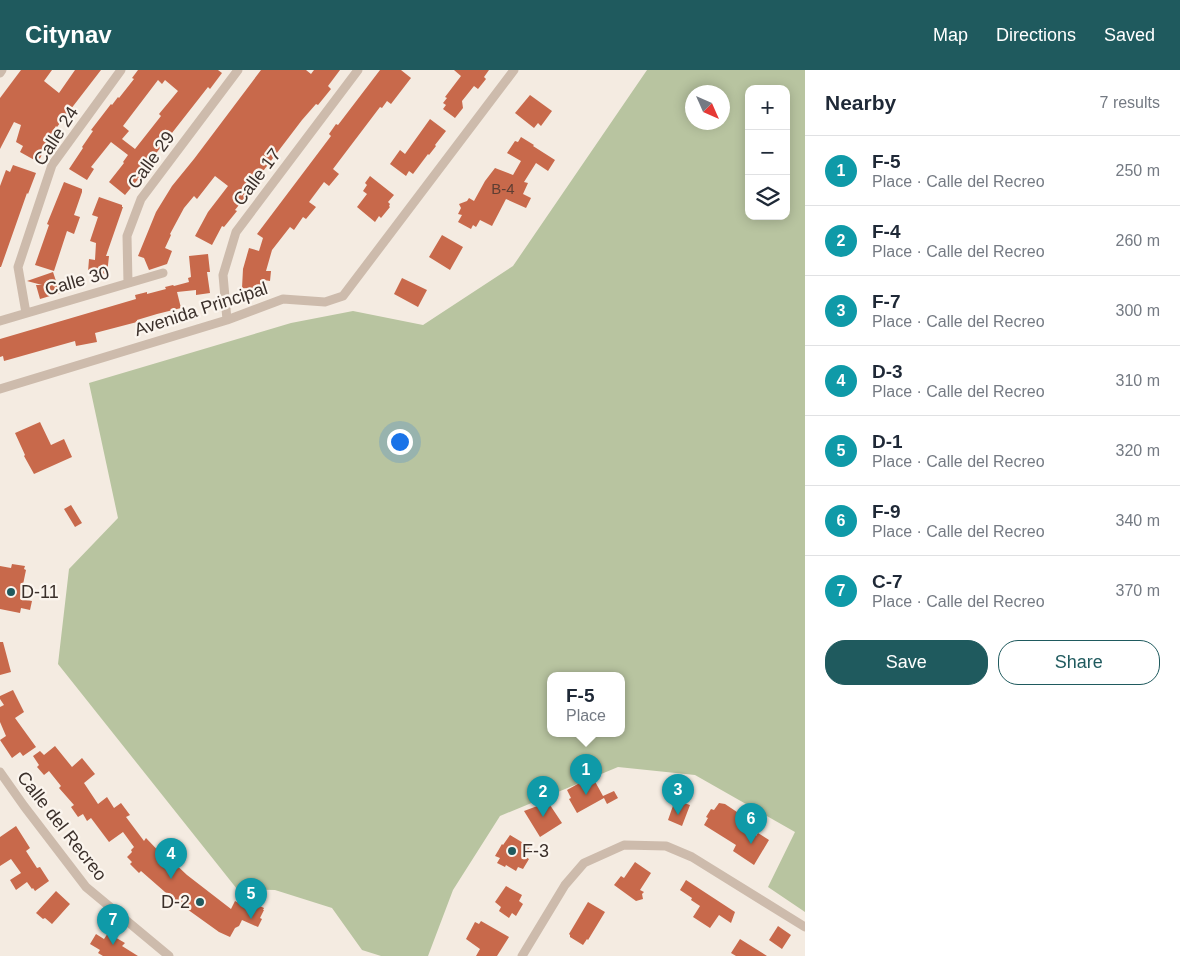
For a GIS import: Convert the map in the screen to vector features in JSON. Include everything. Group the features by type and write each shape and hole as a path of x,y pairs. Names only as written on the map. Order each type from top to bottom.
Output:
{"street":[{"name":"Calle 24","path":"26,313 18,267 52,165 122,70"},
{"name":"Calle 29","path":"128,283 127,236 141,198 238,70"},
{"name":"Calle 17","path":"227,320 223,274 236,232 358,70"},
{"name":"Avenida Principal","path":"0,389 227,320 283,299 325,302 343,296 514,70"},
{"name":"Calle 30","path":"0,321 163,273"},
{"name":"Calle del Recreo","path":"0,772 86,886 169,956"},
{"path":"522,956 565,885 584,864 624,845 666,846 692,857 805,927"}],"green space":[{"path":"647,70 805,70 805,912 768,887 795,832 695,775 618,767 500,816 453,890 428,956 381,956 362,950 332,908 275,890 237,889 58,664 69,569 118,518 89,383 291,323 353,311 423,325 513,266"}],"building":[{"path":"21,70 52,70 44,81 59,93 75,70 101,70 56,126 44,146 46,147 38,162 20,152 23,146 16,142 21,125 14,122 0,149 0,98"},
{"path":"138,70 218,70 222,73 210,89 208,87 125,195 109,182 128,155 111,142 91,167 94,169 87,180 69,169 93,131 91,130 134,79 132,78","holes":["158,80 162,84 165,80 178,91 159,114 161,116 135,149 122,139 129,131 123,126"]},
{"path":"261,70 306,70 311,74 314,70 340,70 328,86 331,89 302,120 248,191 235,210 237,211 224,227 222,226 212,245 195,236 208,212 228,186 215,176 197,199 194,196 184,208 165,248 172,251 167,264 149,270 144,258 138,256 156,212 172,186"},
{"path":"380,70 401,70 411,78 391,104 387,101 382,108 380,107 333,169 339,174 329,186 324,182 309,202 316,207 306,219 303,217 294,230 290,227 272,250 266,271 271,271 270,281 264,280 263,290 242,288 243,269 249,248 259,251 263,238 257,234 331,136 329,134 336,124 338,125"},
{"path":"454,70 489,70 484,77 486,79 478,89 474,86 462,101 463,108 455,118 443,109 446,105 443,103 447,98 445,97 461,76"},
{"path":"530,95 552,111 541,126 538,123 534,128 515,113"},
{"path":"430,119 446,131 413,174 409,171 406,176 390,164 400,150 405,154"},
{"path":"521,137 555,160 548,171 536,163 524,182 528,183 523,194 531,198 526,208 506,199 492,226 480,220 476,227 473,225 471,229 458,222 462,215 458,214 461,208 459,204 467,201 469,198 474,201 495,168 513,175 521,161 507,153 515,141 518,142"},
{"path":"13,165 36,173 0,267 0,186 6,170 10,172"},
{"path":"370,176 394,195 388,202 390,207 375,222 357,207 367,194 363,191 367,185 365,183"},
{"path":"64,182 82,189 74,215 80,217 74,234 67,231 54,271 35,265 49,225 47,224"},
{"path":"99,197 123,207 106,256 109,256 107,274 88,272 89,259 95,260 96,243 90,241 98,217 92,215"},
{"path":"442,235 463,247 450,270 429,257"},
{"path":"208,254 210,272 207,272 210,293 196,295 196,290 177,292 181,308 95,333 97,342 76,346 75,341 4,361 3,356 0,357 0,339 136,299 135,295 147,292 147,294 166,289 165,287 189,282 188,278 191,277 189,256"},
{"path":"53,272 60,293 40,299 36,285 42,285 27,281"},
{"path":"402,278 427,290 418,307 394,294"},
{"path":"40,422 51,445 64,439 72,457 34,474 24,456 15,433"},
{"path":"71,505 82,523 75,527 64,509"},
{"name":"D-11","path":"12,564 25,566 24,569 26,570 20,599 32,601 30,610 21,608 20,613 0,609 0,566 11,568"},
{"path":"0,642 3,642 11,672 0,675"},
{"path":"13,690 24,712 15,718 36,747 23,756 20,752 12,758 0,740 6,736 0,722 0,707 4,705 0,696"},
{"path":"55,746 72,767 82,758 95,774 84,783 98,804 107,797 114,808 121,803 130,815 126,817 144,841 146,838 169,862 171,860 231,909 235,901 252,910 256,904 264,908 258,927 242,920 230,937 219,932 173,899 141,871 139,873 130,864 132,862 127,857 134,847 123,832 109,842 91,818 87,821 83,814 78,817 71,807 74,805 59,788 61,786 49,771 44,775 37,767 39,765 33,756 40,751 44,755"},
{"path":"592,776 603,796 614,791 618,798 607,804 604,798 577,813 569,799 571,798 567,790"},
{"path":"675,800 690,805 682,826 668,820"},
{"path":"548,802 562,823 540,837 524,811"},
{"path":"719,803 725,804 743,816 738,825 756,836 758,833 769,840 754,865 733,851 736,845 704,825 711,809 714,810"},
{"path":"16,826 30,848 26,851 37,868 40,867 49,881 35,891 27,882 16,890 10,880 21,873 11,859 0,866 0,837"},
{"name":"F-3","path":"510,835 530,847 524,856 529,859 523,869 518,867 516,871 506,865 505,867 497,863 500,858 495,856"},
{"path":"635,862 651,873 640,890 644,892 642,894 643,899 636,901 614,885 621,876 624,878"},
{"path":"686,880 735,912 731,923 719,915 710,928 693,917 700,906 680,890"},
{"path":"506,886 522,895 519,901 523,904 516,916 512,913 509,918 499,911 501,907 495,902"},
{"path":"56,891 70,904 52,924 36,913"},
{"path":"588,902 605,912 583,945 570,937 569,934"},
{"path":"481,921 509,937 497,956 476,956 480,949 466,939 475,922 479,924"},
{"path":"778,926 791,935 782,949 769,940"},
{"path":"108,933 125,943 122,946 138,956 103,956 98,953 100,950 90,944 96,934 104,939"},
{"path":"740,939 767,956 736,956 731,953"}],"place":[{"name":"D-11","path":"11,592"},
{"name":"F-5","path":"586,795"},
{"name":"F-7","path":"678,815"},
{"name":"F-4","path":"543,817"},
{"name":"F-9","path":"751,844"},
{"name":"F-3","path":"512,851"},
{"name":"D-3","path":"171,879"},
{"name":"D-2","path":"200,902"},
{"name":"D-1","path":"251,919"},
{"name":"C-7","path":"113,945"}]}
